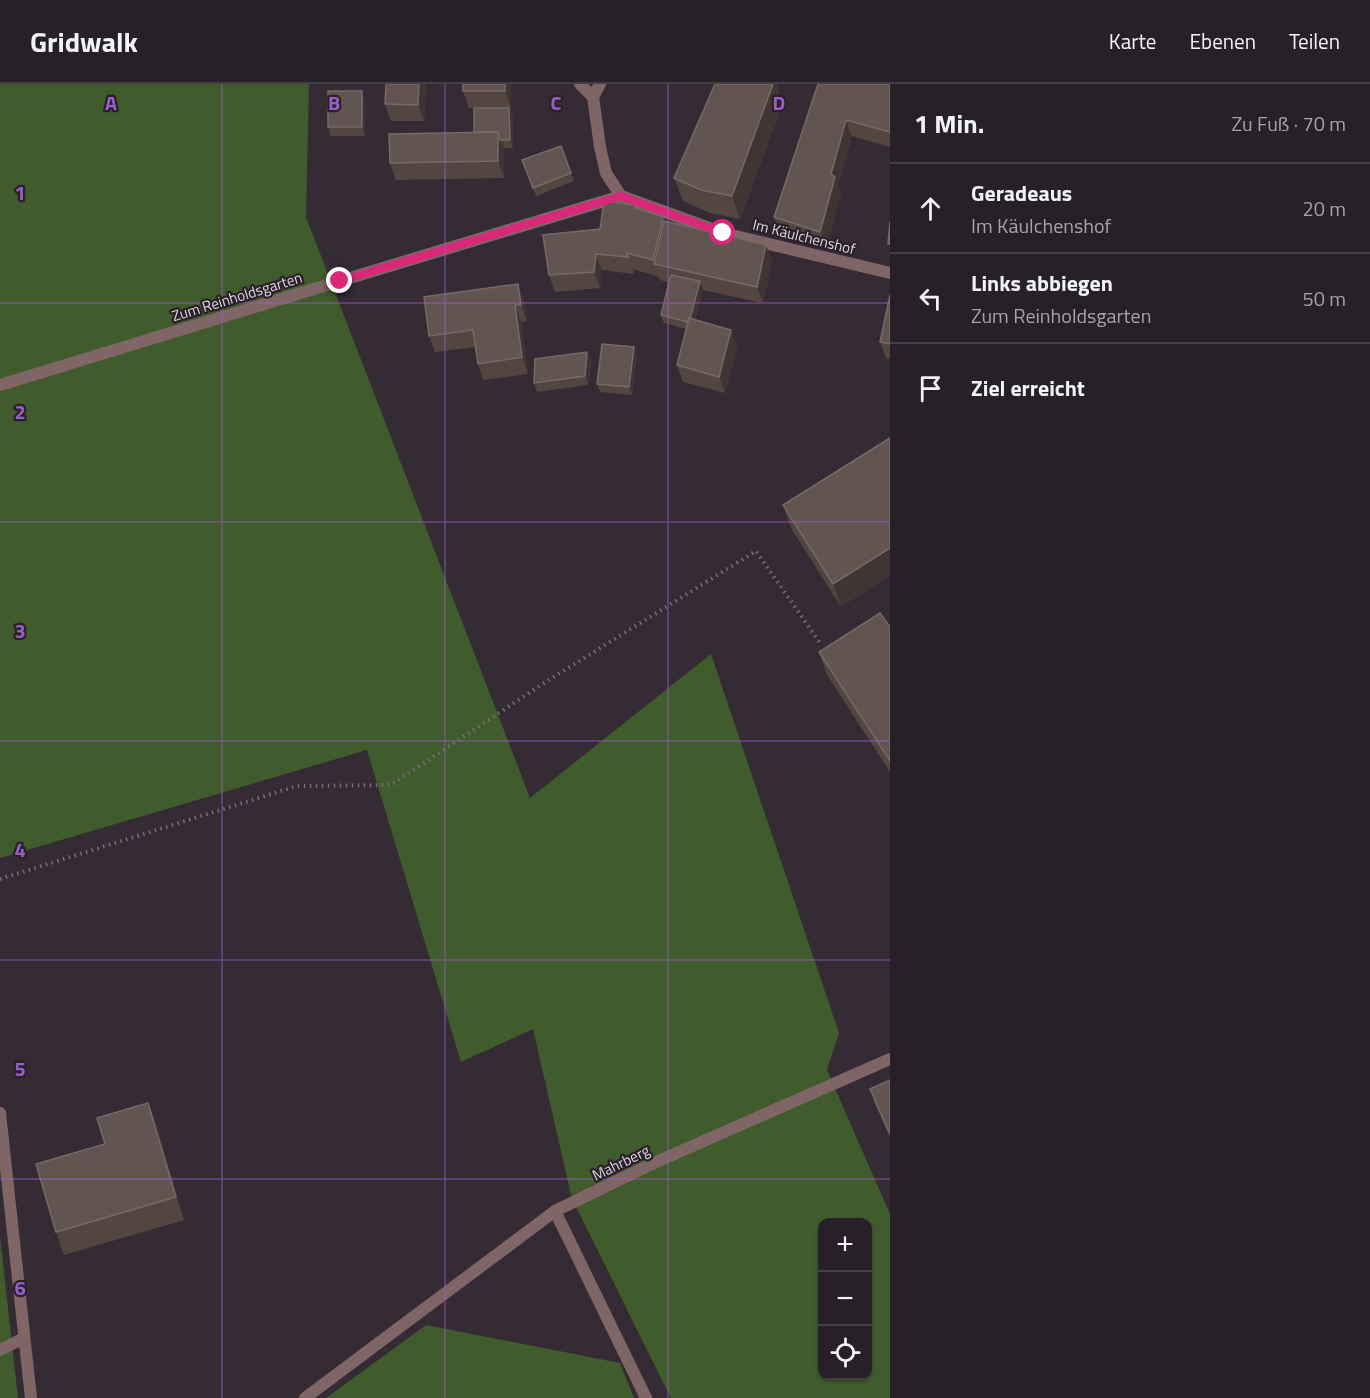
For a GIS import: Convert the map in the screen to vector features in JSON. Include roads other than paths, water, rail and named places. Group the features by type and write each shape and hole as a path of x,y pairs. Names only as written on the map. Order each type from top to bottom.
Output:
{"street":[{"path":"580,84 593,97"},
{"path":"600,84 593,97 600,147 606,173 621,196"},
{"name":"Im Käulchenshof","path":"621,196 723,233 890,273"},
{"name":"Zum Reinholdsgarten","path":"0,385 621,196"},
{"name":"Mahrberg","path":"305,1398 555,1211 654,1163 890,1059"},
{"path":"0,1113 5,1201 31,1398"},
{"path":"555,1211 646,1398"},
{"path":"0,1350 24,1338"}]}
